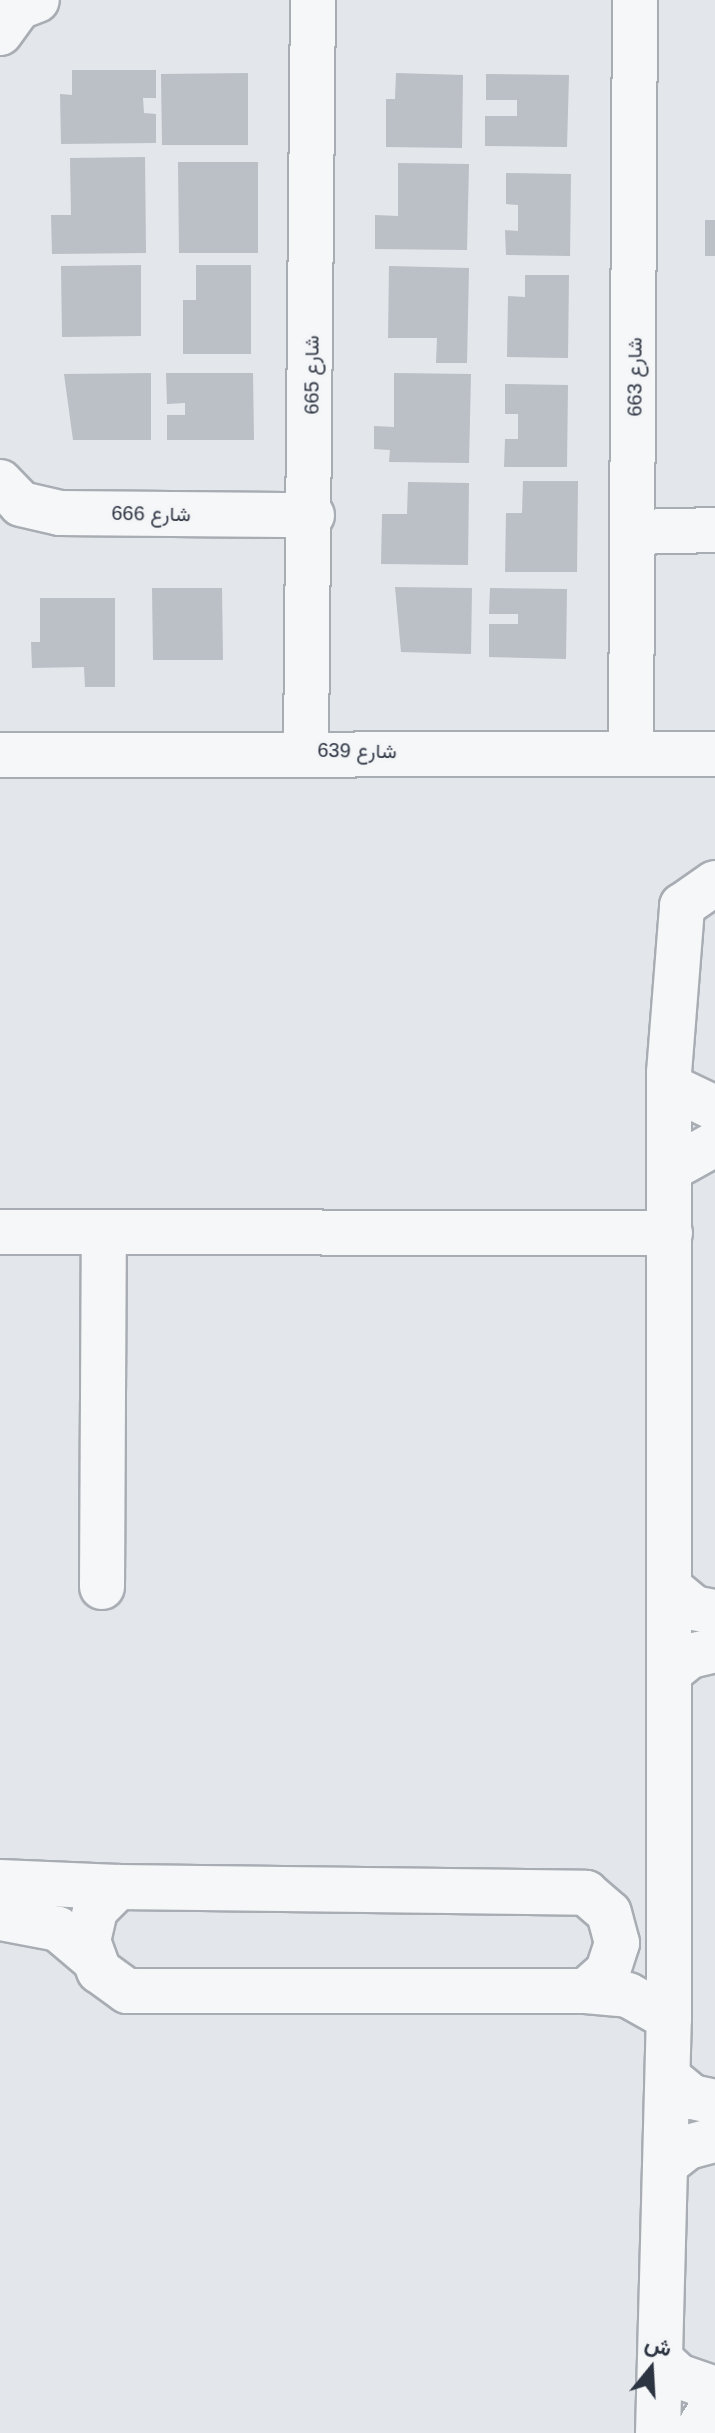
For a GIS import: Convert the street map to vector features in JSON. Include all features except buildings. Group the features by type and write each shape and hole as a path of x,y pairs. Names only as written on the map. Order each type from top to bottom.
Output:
{"street":[{"path":"0,33 19,7 37,0"},
{"name":"شارع 665","path":"306,750 312,515 313,0"},
{"name":"شارع 663","path":"631,753 635,532 635,0"},
{"name":"شارع 666","path":"0,482 21,504 42,511 312,515"},
{"path":"635,532 715,530"},
{"name":"شارع 639","path":"0,755 306,750 715,754"},
{"path":"658,2433 669,2018 669,1086 682,906 702,885 715,883"},
{"path":"669,1086 715,1108"},
{"path":"670,1169 715,1144"},
{"path":"0,1232 670,1233"},
{"path":"102,1587 104,1232"},
{"path":"669,1587 694,1608 715,1612"},
{"path":"669,1673 690,1656 715,1650"},
{"path":"0,1882 118,1887 586,1893 638,1892 669,1875"},
{"path":"91,1957 89,1925 118,1887"},
{"path":"586,1893 609,1913 617,1943 608,1971 586,1991"},
{"path":"0,1918 58,1929 127,1991 586,1991 628,1995 669,2018"},
{"path":"668,2077 692,2097 715,2102"},
{"path":"666,2164 688,2147 715,2140"},
{"path":"660,2359 678,2376 715,2389"},
{"path":"696,2433 715,2402"}]}
